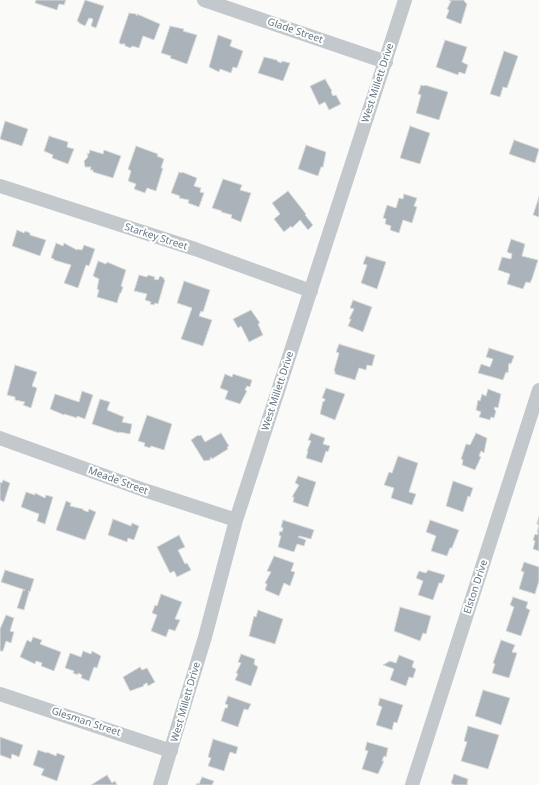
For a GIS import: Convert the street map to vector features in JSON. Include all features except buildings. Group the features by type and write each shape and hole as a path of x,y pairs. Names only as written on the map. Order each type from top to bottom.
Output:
{"street":[{"name":"Glade Street","path":"204,0 386,62"},
{"name":"West Millett Drive","path":"160,785 171,751 236,520 405,0"},
{"name":"Starkey Street","path":"0,186 195,249 311,291"},
{"name":"Elston Drive","path":"412,785 539,390"},
{"name":"Meade Street","path":"0,438 144,490 236,520"},
{"name":"Glesman Street","path":"0,694 171,751"}]}
